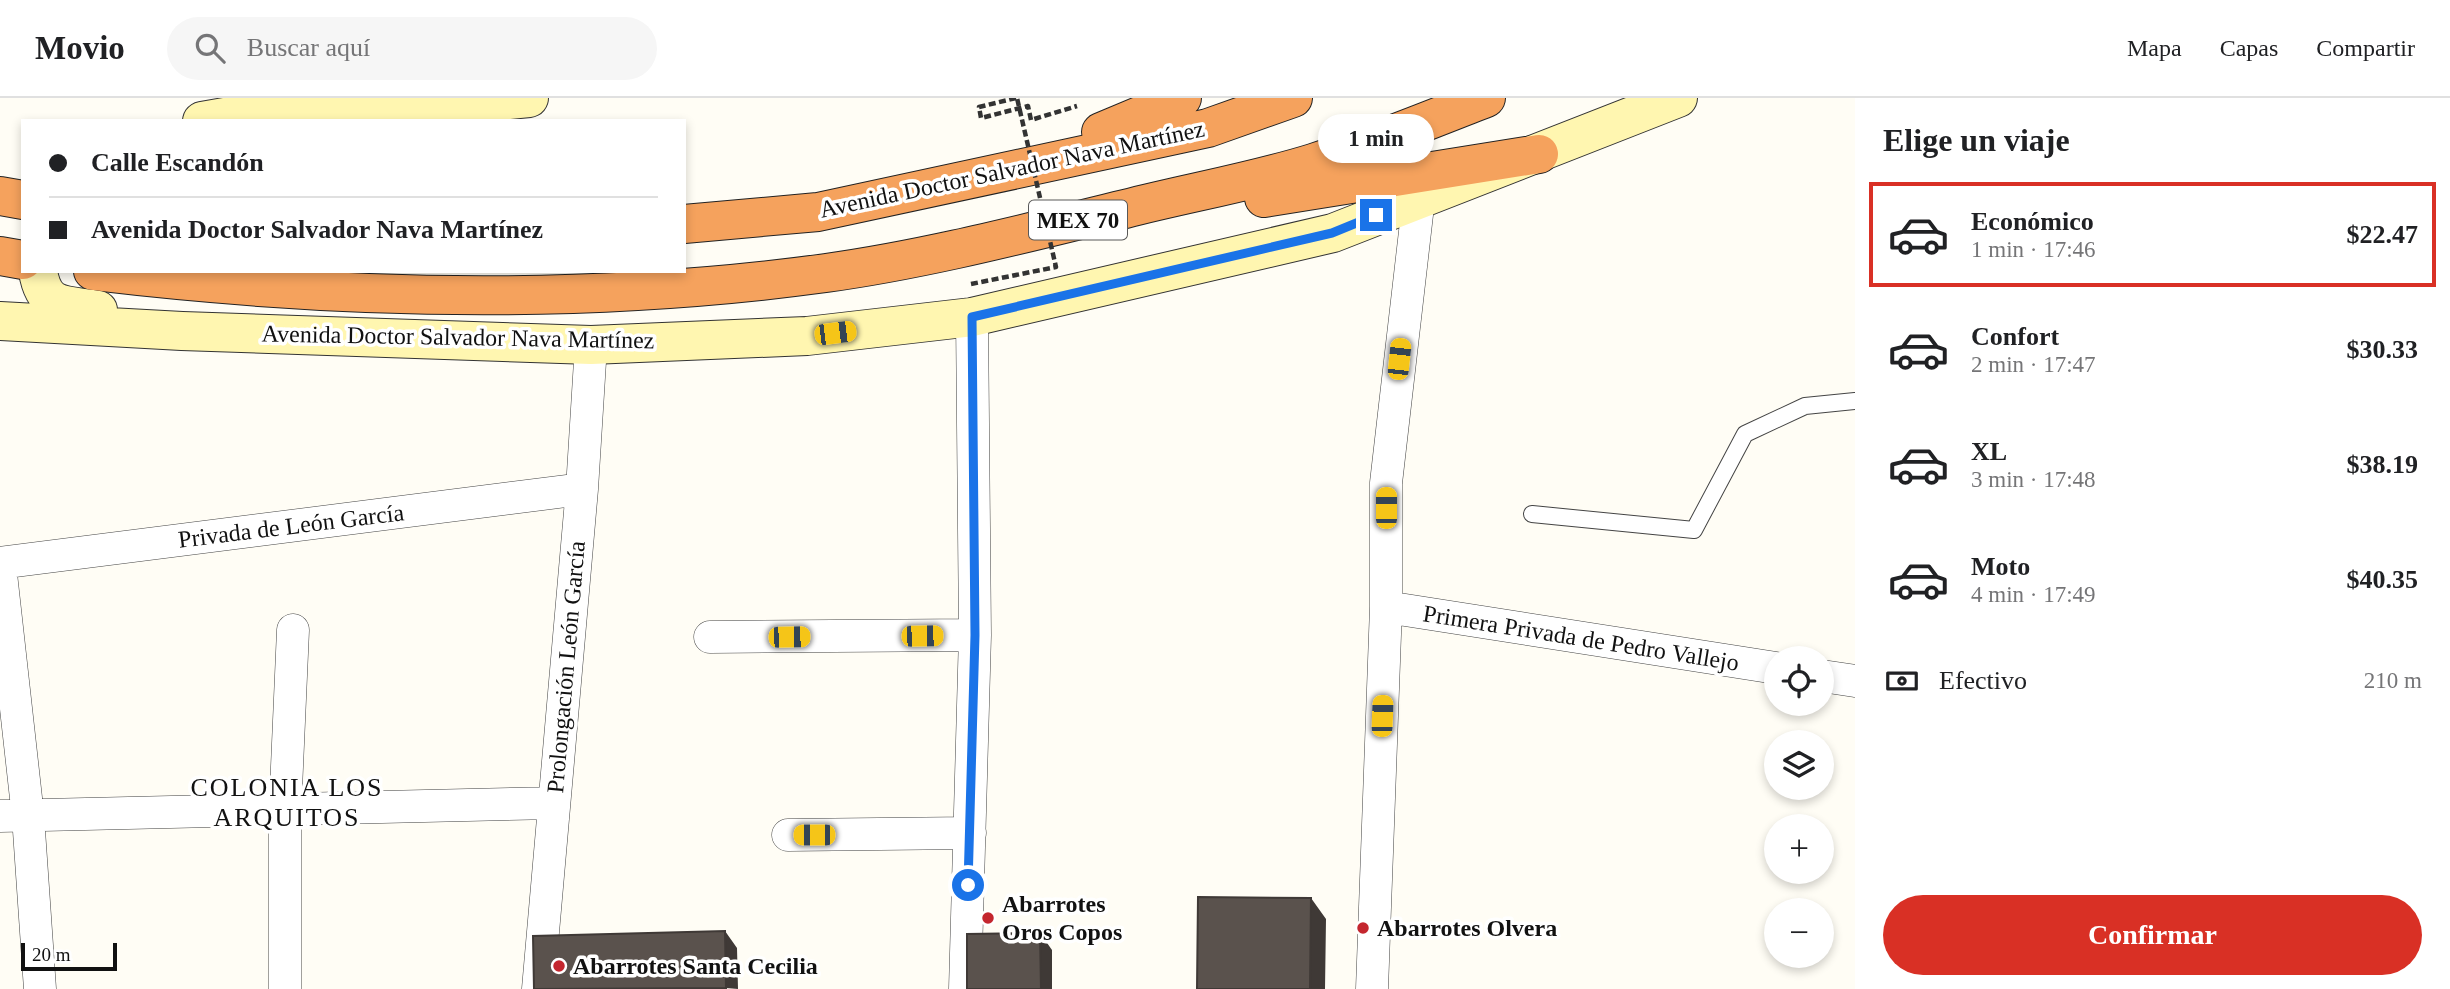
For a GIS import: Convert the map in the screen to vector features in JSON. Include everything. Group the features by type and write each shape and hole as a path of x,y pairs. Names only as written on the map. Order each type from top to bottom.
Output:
{"highway":[{"path":"984,177 1182,98"},
{"name":"Avenida Doctor Salvador Nava Martínez","path":"686,224 818,212 1208,128 1293,98"},
{"name":"Avenida Doctor Salvador Nava Martínez","path":"109,273 206,285 332,293 494,297 657,289 826,273 972,246 1312,163 1486,98"},
{"path":"972,246 1539,154"},
{"path":"0,196 21,200"},
{"path":"0,256 21,260"}],"main road":[{"path":"249,98 399,111 528,98"},
{"name":"Avenida Doctor Salvador Nava Martínez","path":"0,321 182,331 591,345 807,336 972,300 1332,233 1678,98"},
{"path":"213,119 304,103"},
{"path":"38,273 41,292 51,301 152,319 182,331"}],"street":[{"path":"1372,989 1386,607 1386,482 1419,197"},
{"path":"965,989 975,635 972,300"},
{"name":"Prolongación León García","path":"538,989 582,489 591,345"},
{"name":"Privada de León García","path":"0,564 582,489"},
{"path":"0,564 14,816 40,989"},
{"name":"Primera Privada de Pedro Vallejo","path":"1386,607 1764,666"},
{"path":"285,989 285,812 293,631"},
{"path":"710,637 975,635"},
{"path":"1834,678 1855,681"},
{"path":"14,816 285,812 554,803"},
{"path":"788,835 970,833"}],"lane":[{"path":"1532,514 1694,530 1745,434 1805,407 1855,401"}],"path":[{"path":"972,300 1056,267 1016,98 979,107 981,117 1028,106 1031,120 1079,105"}],"building":[{"path":"1198,897 1311,898 1310,989 1197,989"},
{"path":"725,931 726,988 534,989 533,936"},
{"path":"1040,933 1041,989 967,989 967,934"}],"place":[{"name":"Abarrotes Oros Copos","path":"988,918"},
{"name":"Abarrotes Olvera","path":"1363,928"},
{"name":"Abarrotes Santa Cecilia","path":"559,966"}],"district":[{"name":"COLONIA LOS ARQUITOS","path":"287,802"}],"route":[{"path":"968,885 975,635 972,317 1078,295 1332,233 1376,215"}]}
